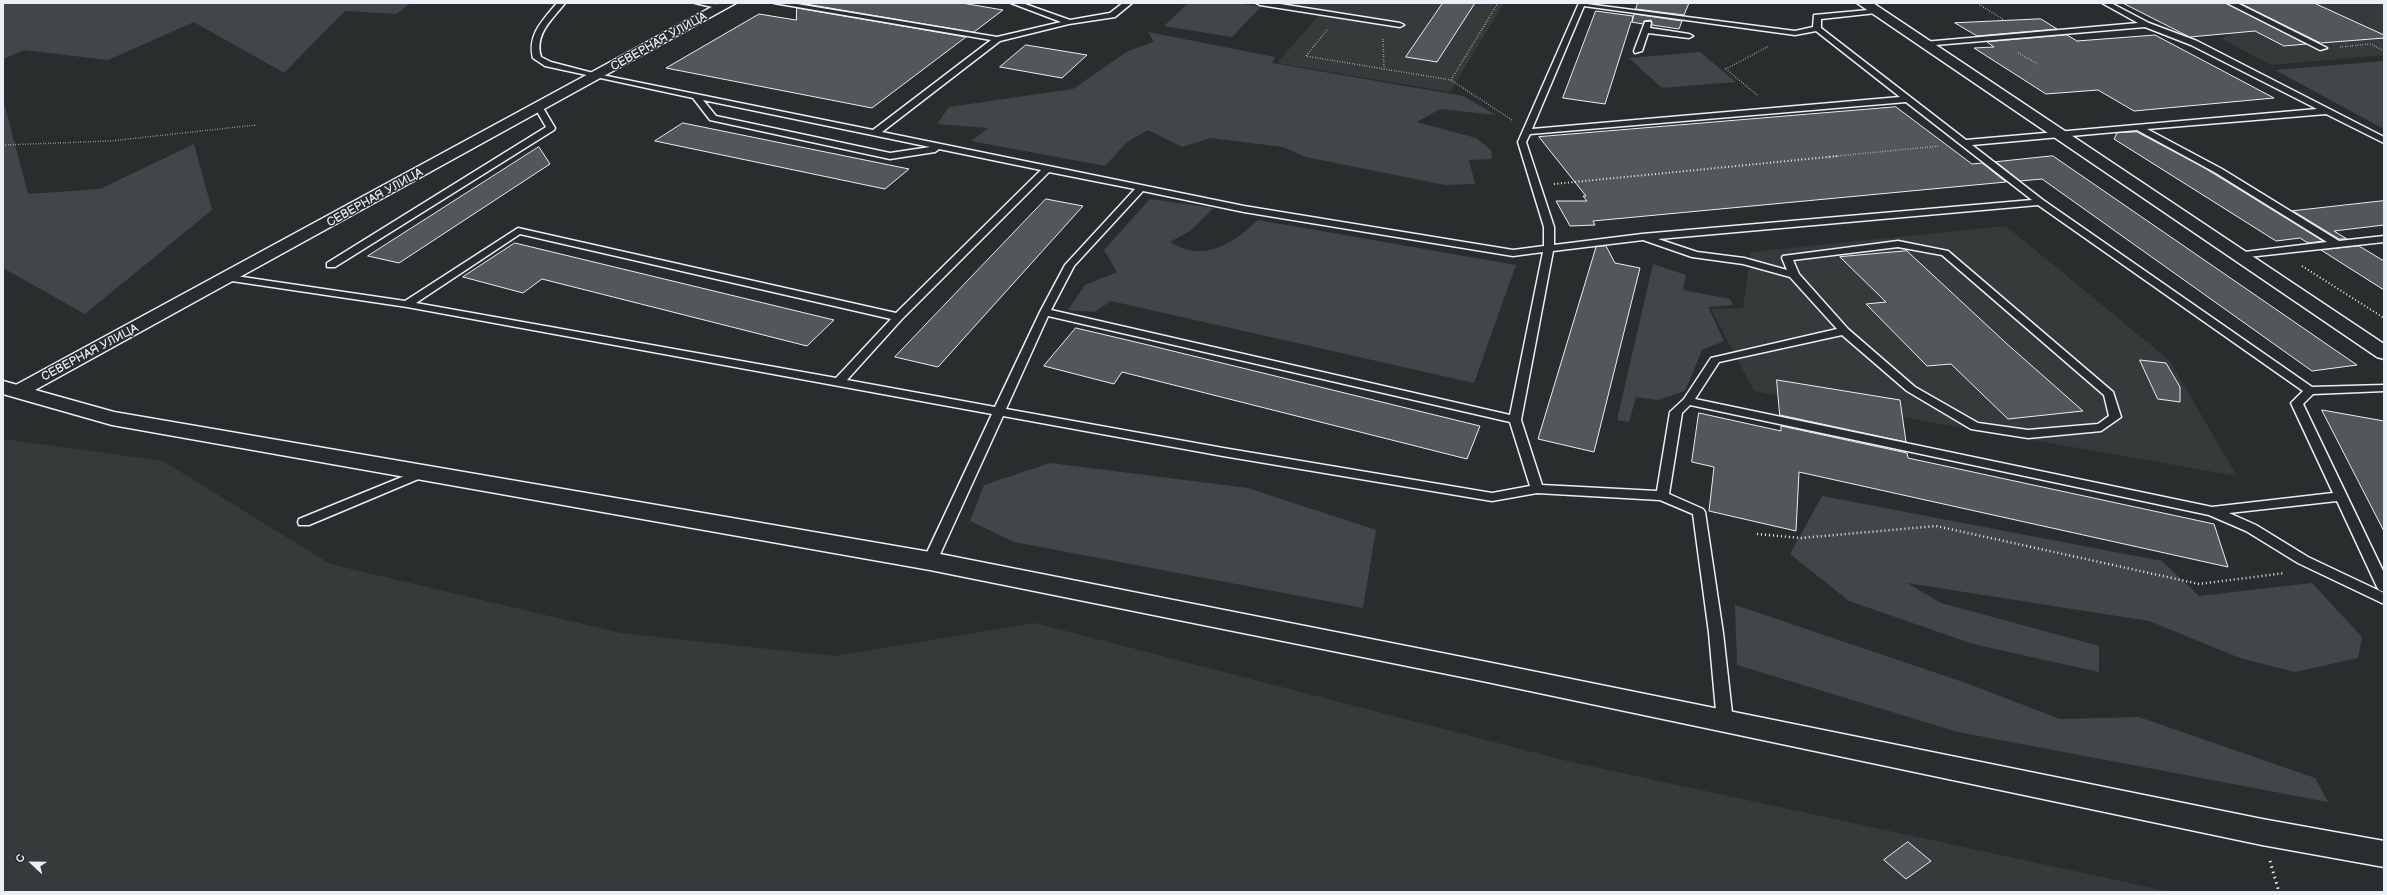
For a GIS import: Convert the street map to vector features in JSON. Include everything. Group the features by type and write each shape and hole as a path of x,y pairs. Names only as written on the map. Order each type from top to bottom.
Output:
{"street":[{"name":"СЕВЕРНАЯ УЛИЦА","path":"11,389 229,278 725,5"},
{"path":"1870,7 2384,353"},
{"path":"11,389 112,418 426,472 930,562 1480,671 2262,832 2384,854"}],"lane":[{"path":"561,3 536,36 534,51 537,58 548,64 696,97 1244,209 1513,253 1642,236 2040,202"},
{"path":"699,3 725,5"},
{"path":"778,3 997,39 1069,22 1112,15 1128,3"},
{"path":"1015,3 1069,22"},
{"path":"1260,3 1400,24"},
{"path":"1537,489 1515,420 1549,248 1549,227 1522,142 1580,3 1617,6 1652,13 1795,33 1817,29 1966,143 2040,202 2310,391 2384,388"},
{"path":"2106,3 2146,25 2194,43 2384,140"},
{"path":"2231,3 2323,48"},
{"path":"1817,29 1817,17 1870,7"},
{"path":"1638,51 1652,13"},
{"path":"1924,44 2146,25"},
{"path":"1646,30 1688,36"},
{"path":"874,134 997,39"},
{"path":"696,97 713,118 890,156 944,147"},
{"path":"1527,132 1909,99"},
{"path":"331,265 551,128 539,108"},
{"path":"1966,143 2326,111"},
{"path":"2140,128 2219,171 2337,244"},
{"path":"838,383 898,317 1048,168"},
{"path":"930,562 998,410 1045,312 1070,265 1141,188"},
{"path":"407,304 518,231 898,317"},
{"path":"1642,236 1695,255 1744,261 1794,275"},
{"path":"2239,255 2384,239"},
{"path":"1898,244 1945,253 2109,394 2115,417 2101,427 2028,434 1975,426 1911,389 1844,331 1794,275 1787,258 1898,244"},
{"path":"229,278 407,304 1223,452 1492,496 1537,489 1662,496 1699,512 1716,633 1724,722"},
{"path":"1045,312 1515,420"},
{"path":"1662,496 1676,412 1688,401 1715,360 1844,331"},
{"path":"2310,391 2297,403 2384,587"},
{"path":"1688,401 2212,512 2252,528 2303,560 2384,599"},
{"path":"304,522 426,472"},
{"path":"2212,512 2342,496"}],"path":[{"path":"1451,80 1498,3"},
{"path":"1339,15 1306,56 1451,80 1527,132"},
{"path":"1776,110 1726,69 1795,33"},
{"path":"1383,38 1384,69"},
{"path":"2323,48 2371,44 2384,51"},
{"path":"3,145 110,141 256,125"},
{"path":"1535,186 1966,143"},
{"path":"2279,251 2384,318"},
{"path":"1757,534 1801,538 1936,526 2199,584 2322,569"}],"shaded area":[{"path":"3,3 411,3 396,14 345,11 284,73 194,22 108,60 24,50 3,59"},
{"path":"1188,3 1237,3 1261,7 1232,37 1164,26"},
{"path":"1244,3 1504,3 1450,92 1277,63 1319,15"},
{"path":"2167,3 2384,3 2384,55 2271,65 2220,38 2232,36"},
{"path":"1148,32 1275,57 1272,63 1463,96 1496,115 1440,109 1417,122 1476,138 1492,151 1491,159 1469,160 1475,184 1445,185 1306,157 1283,147 1210,138 1182,147 1148,130 1127,142 1105,166 971,141 989,128 937,124 949,107 1073,89 1128,51 1154,42"},
{"path":"1700,52 1736,82 1662,88 1629,58"},
{"path":"2384,61 2384,129 2275,70"},
{"path":"3,99 28,194 100,189 194,144 212,210 85,314 3,268"},
{"path":"1150,199 1214,208 1190,231 1170,242 1182,248 1194,251 1206,251 1228,243 1238,237 1258,220 1516,265 1474,383 1111,301 1094,312 1068,310 1085,285 1117,272 1104,250"},
{"path":"2006,226 2169,360 2237,476 1754,391 1711,309 1743,308 1751,252"},
{"path":"1653,264 1686,275 1683,290 1730,299 1733,305 1708,307 1724,341 1702,350 1685,391 1658,400 1636,397 1629,422 1617,420"},
{"path":"3,439 163,461 330,564 621,633 834,656 1035,623 1567,761 2171,892 3,892"},
{"path":"1050,463 1248,488 1376,530 1363,608 1014,542 970,521 984,485"},
{"path":"1822,496 2162,561 2199,596 2312,583 2362,637 2358,658 2295,672 2240,658 2149,621 1907,583 1941,603 2099,646 2099,672 1973,644 1849,601 1790,554"},
{"path":"1735,605 1966,683 2060,719 2139,717 2315,778 2328,802 1958,732 1737,665"}],"building":[{"path":"800,3 962,3 1003,10 974,32"},
{"path":"1443,3 1475,3 1437,62 1406,57"},
{"path":"1638,3 1689,3 1684,15 1636,9"},
{"path":"2123,3 2226,3 2306,44 2284,46 2255,31 2190,37"},
{"path":"2240,3 2314,3 2384,35 2384,38 2321,43"},
{"path":"797,8 966,37 872,108 666,68 759,14 796,20"},
{"path":"1596,11 1633,16 1632,22 1634,14 1682,21 1679,29 1652,25 1651,20 1644,21 1643,24 1631,22 1605,104 1563,98"},
{"path":"2041,19 2057,29 1977,36 1955,23"},
{"path":"2067,35 2077,41 2155,35 2274,98 2134,111 2098,90 2046,94 1974,48 1994,47 1987,42"},
{"path":"1026,45 1087,55 1062,78 1000,67"},
{"path":"1896,107 1972,164 1982,163 2006,182 1593,221 1595,225 1570,226 1556,201 1587,201 1583,196 1586,196 1539,137"},
{"path":"683,123 909,169 885,189 655,141"},
{"path":"2137,132 2203,167 2323,241 2308,243 2300,238 2276,241 2114,139 2117,133"},
{"path":"539,147 550,164 399,263 368,256"},
{"path":"2053,156 2357,365 2312,371 2042,179 2020,181 1996,162"},
{"path":"1046,199 1083,206 938,367 895,357"},
{"path":"2384,201 2384,225 2334,231 2347,239 2339,239 2293,211"},
{"path":"515,243 834,320 807,346 542,279 523,293 463,277"},
{"path":"1606,246 1615,263 1640,268 1594,452 1538,439 1596,247"},
{"path":"2359,246 2384,261 2384,290 2321,250"},
{"path":"1907,251 2006,343 2083,411 2008,419 1951,364 1927,366 1866,304 1886,302 1840,257"},
{"path":"1076,328 1480,426 1467,459 1122,372 1114,384 1044,366"},
{"path":"2140,360 2166,363 2180,387 2180,402 2158,399"},
{"path":"1777,380 1900,400 1906,442 1780,415"},
{"path":"2322,410 2384,421 2384,531"},
{"path":"1699,413 1781,431 1781,426 1907,453 1908,458 2214,524 2228,567 1799,472 1796,531 1709,511 1714,467 1692,462"},
{"path":"1908,842 1931,861 1906,879 1884,860"}]}
